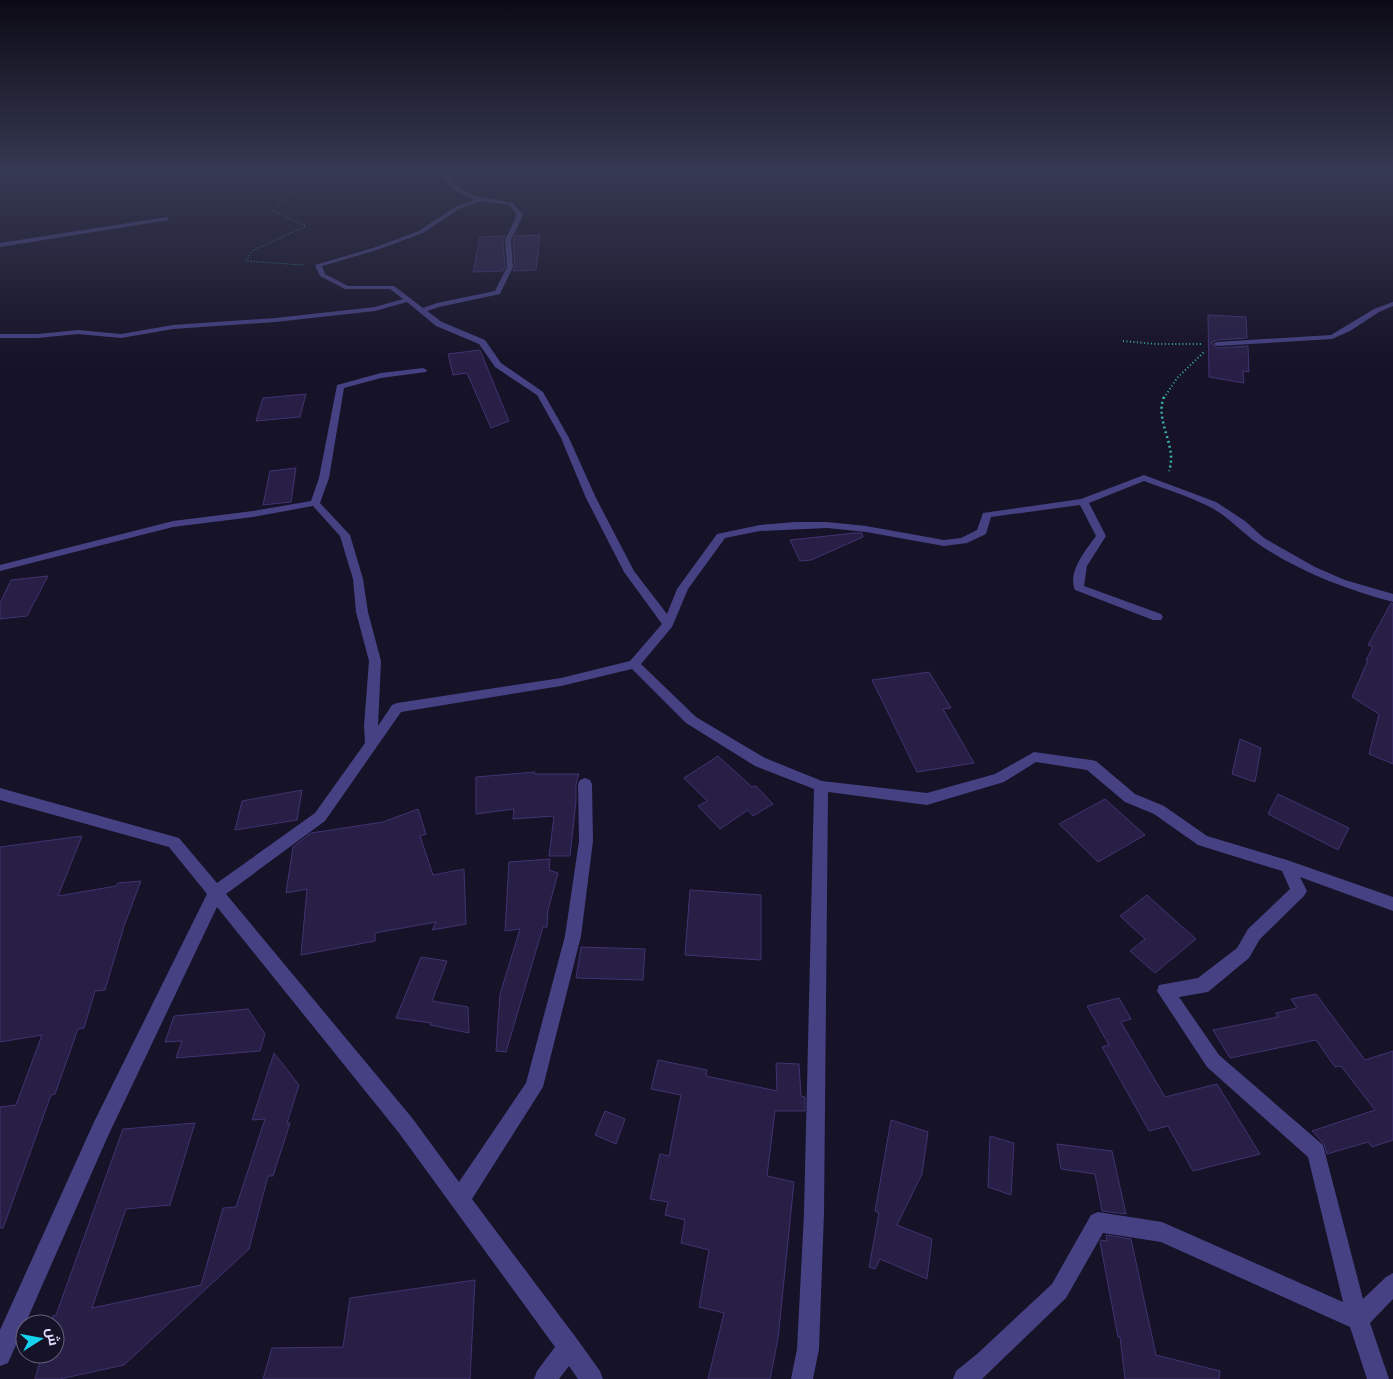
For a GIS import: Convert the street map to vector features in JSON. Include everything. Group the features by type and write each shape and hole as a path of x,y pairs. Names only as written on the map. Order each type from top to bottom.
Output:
{"street":[{"path":"0,244 58,235"},
{"path":"412,235 375,249 318,265 322,275 347,288 392,287 439,324 482,342 498,365 540,394 565,438 591,498 629,572 668,624"},
{"path":"422,311 436,305 498,293 510,267 508,240 510,235"},
{"path":"0,336 38,336 78,332 122,336 173,327 275,320 375,309 408,300"},
{"path":"1217,344 1332,337 1340,334 1375,310 1393,304"},
{"path":"316,502 324,478 340,387 361,379 423,370"},
{"path":"0,1355 101,1129 216,893 320,817 397,708 561,682 634,664 668,624 683,589 721,536 760,528 827,525 866,529 944,543 963,541 982,532 987,515 1083,502 1144,478 1213,504 1241,523 1260,540 1311,569 1341,582 1393,598"},
{"path":"0,568 172,524 253,514 316,502"},
{"path":"316,502 346,535 358,579 362,612 375,661 371,726 372,743"},
{"path":"1083,502 1101,536 1088,554 1078,575 1079,588 1157,617"},
{"path":"634,664 691,720 760,762 821,786 927,799 999,778 1034,757 1091,765 1130,798 1159,810 1203,841 1287,866 1393,904"},
{"path":"460,1198 534,1087 574,936 586,841 585,784"},
{"path":"804,1378 808,1349 814,1213 821,786"},
{"path":"0,794 174,842 406,1126 592,1379"},
{"path":"1287,866 1299,891 1254,934 1243,953 1202,986 1165,991 1213,1061 1316,1152 1358,1320 1378,1379"},
{"path":"964,1379 985,1362 1059,1291 1098,1222 1162,1232 1358,1320"},
{"path":"1358,1320 1393,1284"},
{"path":"545,1379 569,1347"}],"path":[{"path":"286,235 252,251 246,261 318,265"},
{"path":"1123,341 1156,344 1217,344"},
{"path":"1155,482 1163,478 1172,466 1161,409 1166,395 1173,383 1196,358 1217,344"}],"building":[{"path":"540,235 536,270 513,271 515,267 513,240 515,236"},
{"path":"505,236 503,240 505,267 503,271 473,272 480,237"},
{"path":"1208,315 1246,317 1247,338 1217,340 1211,343 1217,348 1248,346 1249,372 1243,371 1244,383 1209,377"},
{"path":"480,350 509,421 491,428 467,373 453,375 448,354"},
{"path":"306,394 300,417 256,421 263,398"},
{"path":"296,468 291,502 263,505 270,471"},
{"path":"862,533 863,537 811,560 800,561 790,540"},
{"path":"48,576 27,616 0,619 0,603 11,580"},
{"path":"1391,603 1393,604 1393,764 1369,754 1379,714 1352,697 1373,647 1368,645"},
{"path":"929,672 951,708 943,709 974,763 917,772 872,680"},
{"path":"1240,739 1261,748 1255,782 1232,774"},
{"path":"718,756 752,787 756,786 773,804 753,816 748,810 720,829 698,806 707,801 684,778"},
{"path":"535,772 534,774 579,774 576,784 570,856 549,856 554,816 513,819 514,809 476,814 476,777"},
{"path":"302,790 297,820 235,830 242,801"},
{"path":"1278,794 1349,828 1338,850 1268,814"},
{"path":"1105,799 1145,835 1098,862 1059,824"},
{"path":"418,809 426,834 420,836 433,875 464,869 466,924 432,930 436,922 375,933 375,941 301,955 307,889 286,893 293,847 311,833 383,822"},
{"path":"82,836 58,896 116,886 118,883 141,881 124,926 105,990 95,991 84,1028 78,1029 55,1094 51,1095 3,1228 0,1228 0,1107 16,1105 42,1035 0,1042 0,847"},
{"path":"550,859 549,870 558,873 548,910 547,927 543,927 506,1052 496,1051 500,994 520,929 505,931 509,862"},
{"path":"690,890 761,895 761,960 685,955"},
{"path":"1147,895 1196,939 1155,973 1130,951 1145,939 1120,916"},
{"path":"581,947 645,949 643,980 576,978"},
{"path":"421,957 447,961 432,1001 468,1007 469,1033 430,1025 431,1023 396,1018"},
{"path":"1316,994 1365,1060 1393,1051 1393,1140 1372,1147 1368,1142 1327,1154 1324,1144 1312,1131 1375,1110 1341,1066 1335,1067 1316,1040 1230,1058 1213,1030 1278,1017 1276,1013 1297,1008 1291,999"},
{"path":"1119,998 1131,1019 1121,1022 1165,1097 1217,1084 1260,1154 1193,1171 1168,1126 1149,1131 1102,1047 1109,1045 1087,1006"},
{"path":"248,1009 265,1034 260,1051 176,1058 182,1041 165,1042 174,1016"},
{"path":"274,1053 299,1085 287,1123 290,1123 273,1176 268,1176 249,1249 124,1365 60,1379 35,1379 39,1364 65,1364 65,1314 56,1314 123,1129 195,1123 170,1205 126,1209 92,1308 201,1285 223,1208 236,1207 265,1119 252,1120"},
{"path":"658,1060 707,1070 706,1076 777,1091 776,1063 799,1064 801,1096 805,1097 805,1111 775,1111 767,1176 794,1182 778,1339 770,1379 708,1379 724,1313 699,1307 709,1250 681,1243 685,1220 665,1215 668,1202 650,1199 660,1154 669,1156 681,1095 651,1089"},
{"path":"605,1111 625,1119 616,1144 595,1135"},
{"path":"891,1120 928,1132 922,1174 897,1225 932,1239 927,1279 880,1259 875,1269 869,1267 879,1213 875,1211"},
{"path":"990,1136 1014,1143 1011,1195 988,1187"},
{"path":"1057,1144 1112,1151 1126,1214 1102,1211 1095,1174 1061,1169"},
{"path":"1106,1235 1131,1239 1156,1355 1220,1371 1219,1379 1125,1379 1120,1337 1118,1337 1100,1242 1101,1240 1107,1241"},
{"path":"475,1280 470,1379 263,1379 272,1348 343,1347 350,1298"}]}
